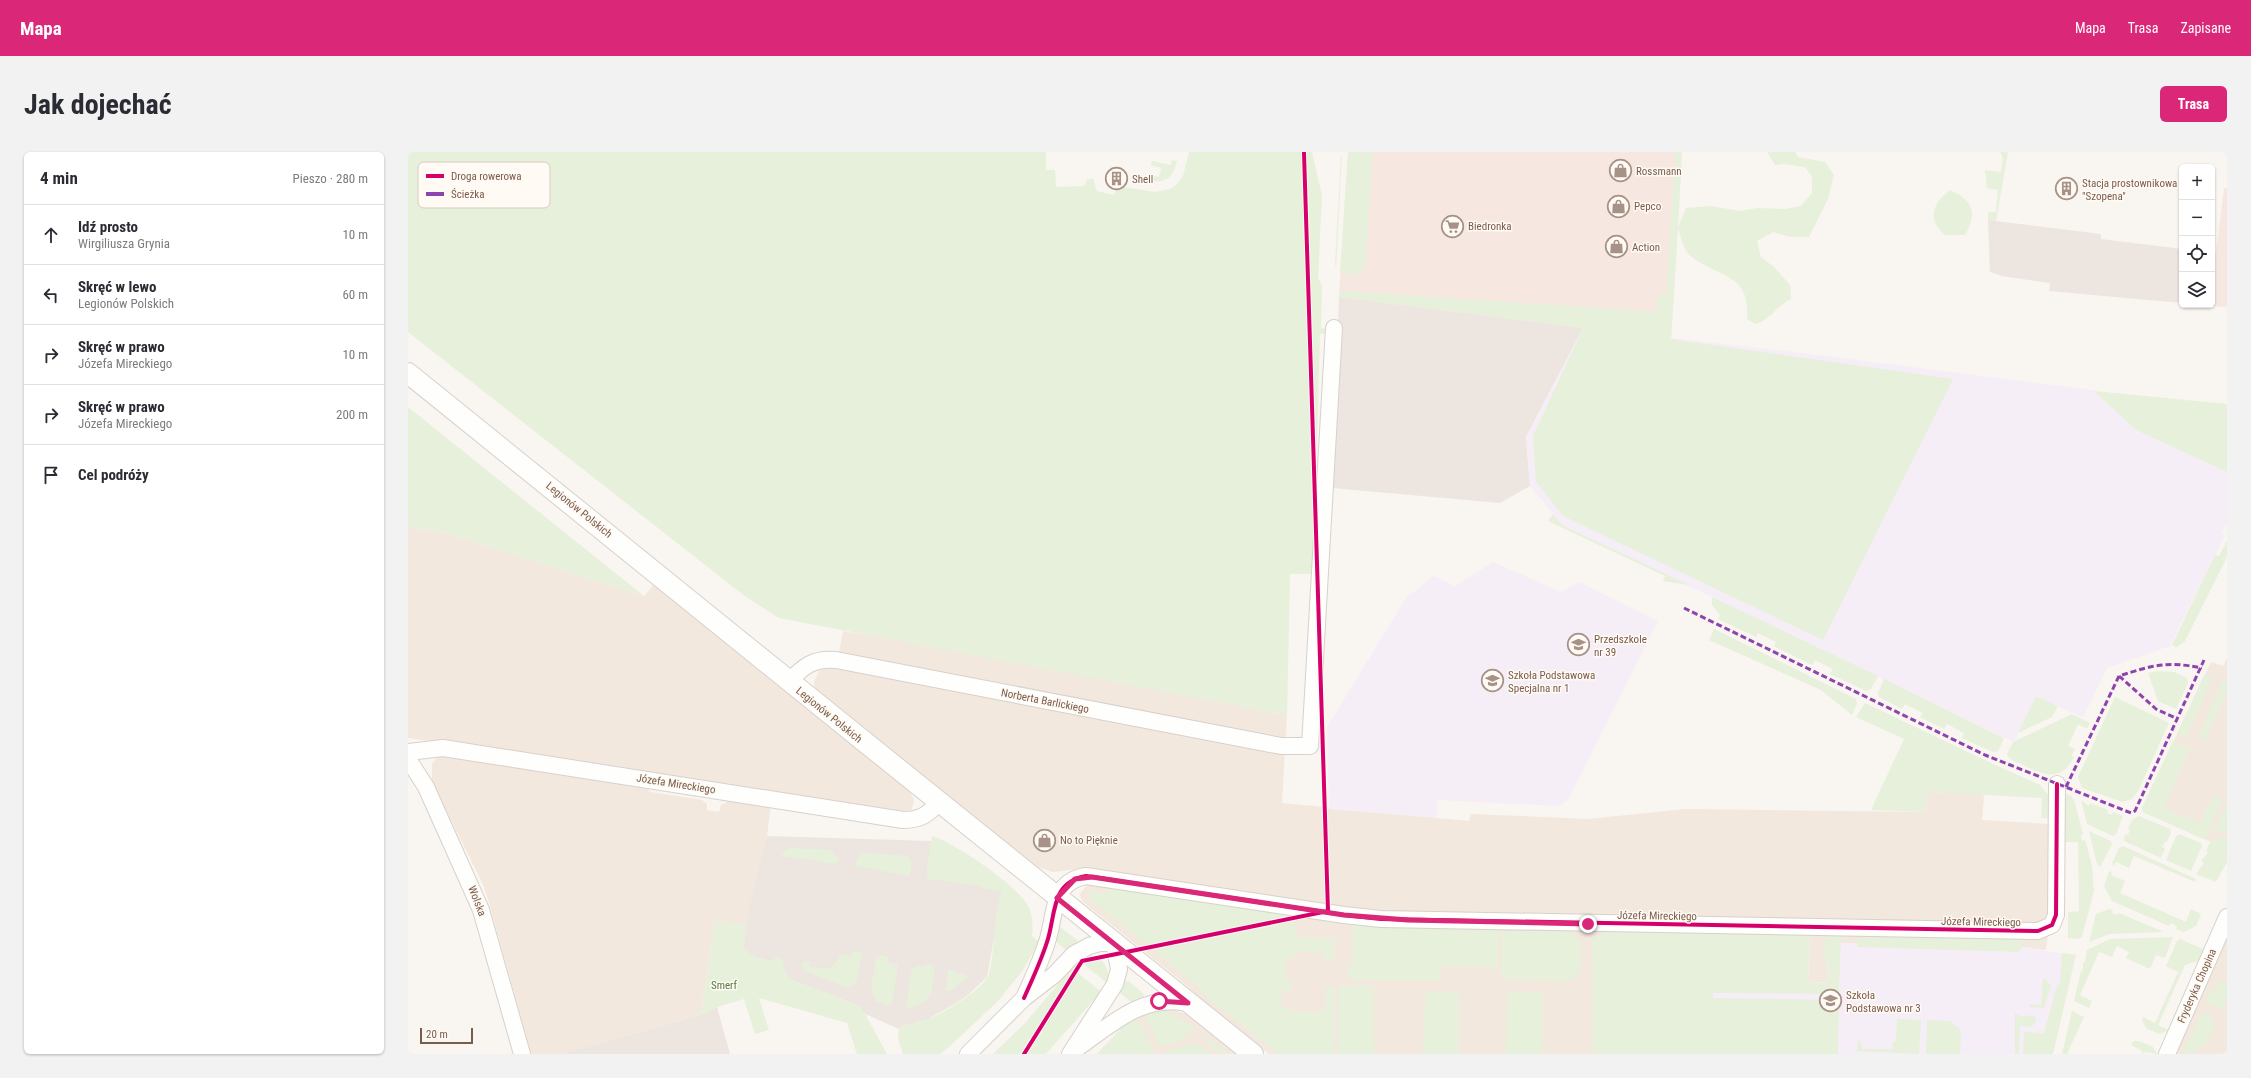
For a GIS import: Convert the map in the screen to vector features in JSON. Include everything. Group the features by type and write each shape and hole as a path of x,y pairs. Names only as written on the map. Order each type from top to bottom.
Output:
{"street":[{"name":"Norberta Barlickiego","path":"789,682 808,664 823,659 836,660 1281,746 1310,746 1334,328"},
{"name":"Legionów Polskich","path":"408,373 716,620 789,682 1057,898 1253,1054"},
{"name":"Józefa Mireckiego","path":"408,752 428,748 443,748 903,820 915,820 925,816 939,802"},
{"name":"Wolska","path":"408,758 426,787 481,910 522,1054"},
{"name":"Józefa Mireckiego","path":"1057,898 1075,879 1086,876 1344,915 1388,919 2038,931 2052,925 2056,915 2057,784"},
{"path":"1024,998 1047,942 1057,898"},
{"name":"Fryderyka Chopina","path":"2167,1054 2227,917"},
{"path":"968,1054 1024,998 1054,975 1079,951 1100,943 1114,943 1119,969 1115,984 1070,1054"},
{"path":"1070,1054 1121,1017 1141,1006 1166,1001 1188,1003"}],"shaded area":[{"path":"1348,152 1682,152 1671,339 1339,297"},
{"path":"2224,188 2227,188 2227,307 2215,306 2216,252"},
{"path":"1988,220 2101,234 2101,239 2179,249 2179,303 2049,291 2050,283 2002,276 1990,272"},
{"path":"1339,297 1583,328 1526,437 1530,486 1500,503 1332,488"},
{"path":"1583,328 1794,352 2094,390 2136,430 2227,472 2227,523 2222,533 2225,535 2170,646 2107,668 2083,718 2036,696 2014,742 1562,525 1530,486 1526,437"},
{"path":"408,527 446,533 644,596 655,583 910,792 914,800 912,809 908,813 408,738"},
{"name":"Szkoła Podstawowa Specjalna nr 1","path":"1493,562 1561,592 1579,582 1658,621 1568,800 1559,806 1437,800 1437,818 1329,809 1327,727 1406,598 1434,576 1455,586"},
{"path":"843,631 923,644 1287,715 1282,803 1469,821 1471,814 1588,819 1686,809 1925,812 1926,792 1984,794 1982,820 2050,824 2052,907 2046,950 2022,947 1828,943 1828,983 1808,982 1810,942 1601,1054 1269,1054 1082,901 1080,894 1085,887 1091,885 1107,887 1110,872 1087,868 1053,872 1034,866 815,689 814,682 819,671 826,668 836,668"},
{"path":"2227,658 2227,849 2143,812 2142,808 2211,662 2223,666"},
{"path":"439,755 641,784 651,792 702,800 707,804 707,810 719,812 721,805 730,800 771,804 767,836 753,888 747,926 715,921 701,1015 562,1054 531,1054 482,882 432,782 432,764"},
{"path":"767,836 931,841 963,859 1002,892 987,977 968,995 953,1005 928,1019 903,1026 899,1029 865,1014 859,1006 792,980 774,962 751,956 743,948 753,888"},
{"name":"Szkoła Podstawowa nr 3","path":"1603,937 1809,982 1827,982 1828,943 2022,947 2070,955 2049,1054 1601,1054"},
{"path":"2227,937 2227,1054 2176,1054"},
{"path":"717,1007 730,1054 562,1054 701,1015"},
{"path":"1169,1008 1189,1015 1238,1054 1097,1054 1132,1017"}],"green space":[{"path":"408,152 1046,152 1046,170 1055,170 1056,187 1084,186 1087,180 1093,178 1097,191 1114,195 1117,186 1155,192 1170,189 1176,185 1183,176 1189,152 1312,152 1322,196 1318,278 1322,286 1321,328 1325,329 1328,334 1320,334 1313,574 1290,574 1287,715 779,618 746,597 408,332"},
{"path":"1348,152 1373,152 1365,266 1358,274 1354,275 1347,275 1340,272"},
{"path":"1675,152 1682,152 1678,227 1686,208 1711,206 1740,211 1757,208 1785,209 1801,206 1812,193 1812,177 1805,167 1784,164 1775,165 1767,152 1795,152 1798,157 1825,162 1834,175 1828,199 1809,237 1791,237 1773,232 1757,241 1761,257 1775,268 1790,285 1791,299 1781,305 1761,322 1755,324 1747,319 1747,304 1744,293 1738,285 1731,279 1702,264 1686,251 1678,228 1671,339 1953,379 1823,640 1563,516 1536,482 1533,436 1583,328 1339,297 1339,293 1347,291 1657,312 1658,294 1666,295"},
{"path":"2000,152 2008,152 1996,221 1988,220 1988,212 1996,212 1998,190 1987,188 1985,170 2001,172 2003,158"},
{"path":"1342,156 1336,268 1335,263"},
{"path":"1172,160 1177,161 1170,176 1159,181 1147,180 1149,175 1159,177 1161,168 1151,165 1152,161 1171,165"},
{"path":"1950,190 1964,198 1971,208 1971,221 1965,235 1945,235 1935,223 1934,211 1936,206 1939,200"},
{"path":"2094,391 2227,404 2227,472 2136,430"},
{"path":"408,407 644,596 446,533 408,527"},
{"path":"1553,514 1562,525 1689,585 1663,581 1665,576 1548,521"},
{"path":"2227,541 2227,557 2185,641 2177,647 2172,645 2215,555 2219,556"},
{"path":"1712,597 1878,676 1871,689 1866,691 1830,674 1833,669 1815,660 1812,665 1774,646 1776,642 1758,633 1756,637 1718,619 1720,615 1712,605"},
{"path":"1714,629 1856,699 1857,704 1852,715 1821,690 1709,640"},
{"path":"2156,671 2174,672 2187,678 2188,683 2176,709 2158,701 2148,673"},
{"path":"2208,674 2212,678 2186,738 2177,734 2204,675"},
{"path":"1884,679 2004,738 1998,751 1993,752 1962,738 1964,733 1947,724 1944,729 1920,717 1923,713 1905,704 1902,709 1879,697 1878,693"},
{"path":"2223,680 2227,682 2227,691 2205,740 2198,737"},
{"path":"2036,696 2058,706 2052,717 2018,733"},
{"path":"2115,697 2169,723 2138,791 2132,799 2123,802 2082,788 2078,777"},
{"path":"1865,703 2040,785 2049,796 2050,819 2041,818 2042,798 1927,792 1925,812 1871,810 1904,739 1856,717"},
{"path":"2072,714 2090,723 2087,729 2078,724 2068,746 2075,749 2071,756 2074,757 2068,767 2061,772 2045,774 2010,759 2007,754 2013,742"},
{"path":"2173,741 2190,748 2164,808 2200,823 2213,795 2222,801 2206,838 2203,839 2143,812 2142,808"},
{"path":"2061,792 2071,796 2074,800 2083,834 2081,835 2082,841 2085,840 2092,865 2094,891 2082,937 2078,939 2068,938 2068,912 2079,911 2078,842 2064,842"},
{"path":"2081,800 2089,806 2090,803 2108,810 2107,813 2112,815 2113,812 2123,816 2116,834 2113,836 2087,824"},
{"path":"2227,803 2227,832 2214,832"},
{"path":"2139,816 2170,829 2171,833 2167,842 2165,842 2162,847 2165,848 2161,858 2124,841 2125,834 2128,835 2130,830 2128,829 2132,820"},
{"path":"2089,831 2111,841 2112,844 2100,867 2097,864"},
{"path":"2179,834 2201,843 2202,846 2191,871 2166,860 2176,836"},
{"path":"932,836 970,856 1012,887 1022,897 1028,906 1031,913 1032,936 1039,942 1023,970 998,1001 949,1047 940,1054 903,1054 898,1039 899,1029 906,1025 928,1019 943,1012 971,994 986,980 989,974 993,954 995,923 1002,892 981,888 981,886 928,879 926,876"},
{"path":"2227,837 2227,862 2216,882 2196,874 2204,863 2201,861 2208,852 2206,851 2211,840"},
{"path":"2123,846 2196,879 2195,882 2134,856 2129,868 2116,862 2114,866 2112,863 2119,848"},
{"path":"791,848 831,850 839,859 835,864 782,856 785,850"},
{"path":"860,852 908,856 912,862 909,876 855,866"},
{"path":"2112,871 2111,875 2125,881 2120,893 2186,922 2191,909 2201,914 2196,926 2184,932 2176,929 2177,926 2171,923 2169,926 2112,901 2104,886 2109,872"},
{"path":"1107,888 1288,915 1292,917 1298,938 1335,938 1334,959 1324,959 1323,952 1296,952 1295,958 1286,958 1285,980 1292,980 1292,990 1281,991 1282,1008 1291,1008 1291,1012 1325,1012 1326,987 1335,988 1334,1054 1279,1054 1208,998 1192,981 1088,897 1091,892 1106,894"},
{"path":"2109,909 2113,910 2112,913 2117,915 2119,913 2164,932 2109,934 2089,942 2096,914"},
{"name":"Smerf","path":"715,921 747,926 743,948 751,956 773,962 775,957 782,958 786,973 792,980 859,1006 887,1054 857,1054 847,1023 759,998 769,1030 755,1034 744,999 717,1007 701,1015"},
{"path":"1352,924 1499,930 1497,967 1441,966 1440,980 1348,980 1348,965 1353,965"},
{"path":"1060,927 1077,940 1077,943 1066,950 1055,941"},
{"path":"1502,931 1565,931 1573,933 1580,941 1581,960 1579,971 1576,976 1566,981 1501,979"},
{"path":"1606,932 1810,935 1808,982 1827,983 1828,964 1824,963 1826,935 1841,936 1839,992 1837,994 1713,993 1713,998 1836,1000 1839,1003 1838,1054 1593,1054 1592,942 1597,936"},
{"path":"1857,936 2017,939 2021,940 2022,947 2019,952 1857,947"},
{"path":"2173,937 2165,958 2156,955 2150,969 2126,958 2129,952 2117,946 2112,957 2099,952 2080,995 2092,1001 2089,1008 2074,1001 2081,971 2083,971 2083,962 2085,962 2087,950 2110,939"},
{"path":"2180,939 2205,950 2198,961 2185,965 2158,1025 2169,1030 2160,1034 2147,1029 2142,1021 2143,1017 2155,1023 2178,972 2166,966 2177,941"},
{"path":"852,951 859,952 862,955 857,982 850,987 845,987 805,971 801,966 804,961 809,962 809,967 830,968 838,960 839,954 851,957"},
{"path":"2062,953 2076,955 2053,1054 2023,1054 2024,1032 2044,1033 2057,985 2060,984"},
{"path":"880,955 888,957 888,962 898,965 892,1003 886,1006 876,1001 871,987 876,958"},
{"path":"1089,955 1099,959 1105,965 1108,973 1107,983 1078,960"},
{"path":"926,964 935,965 931,994 923,1003 907,1008 906,1005 912,968 915,969 916,966 925,967"},
{"path":"1072,968 1101,992 1046,1054 993,1054 1024,1024"},
{"path":"948,969 969,976 951,991 946,991"},
{"path":"2043,979 2046,979 2051,986 2044,1008 2030,1007 2030,1004 2041,1005"},
{"path":"2227,979 2227,998 2222,1009 2206,1002 2210,992 2213,992 2218,981 2225,984"},
{"path":"1125,981 1128,981 1144,994 1144,997 1131,1002 1119,992"},
{"path":"1339,986 1374,986 1374,1054 1338,1054"},
{"path":"1428,992 1456,992 1459,994 1459,1054 1423,1054 1425,997"},
{"path":"1510,992 1543,993 1542,1054 1506,1054 1507,994"},
{"path":"1160,1008 1194,1027 1183,1038 1173,1044 1159,1044 1143,1012"},
{"path":"2072,1011 2084,1017 2067,1054 2062,1054"},
{"path":"2201,1012 2212,1017 2214,1023 2211,1036 2195,1051 2183,1054"},
{"path":"2015,1013 2022,1017 2030,1015 2036,1018 2035,1024 2029,1027 2020,1026 2019,1054 2015,1054"},
{"path":"1132,1017 1140,1024 1154,1052 1153,1054 1097,1054"},
{"path":"1897,1019 1921,1020 1919,1054 1857,1051 1858,1041 1861,1041 1862,1049 1893,1049 1893,1041 1896,1041"},
{"path":"1927,1020 1951,1021 1961,1030 1960,1054 1926,1054"},
{"path":"1204,1035 1228,1054 1224,1054 1213,1048 1207,1042"},
{"path":"2134,1041 2139,1041 2153,1047 2157,1054 2146,1052 2141,1054 2142,1051 2131,1045"},
{"path":"1197,1045 1211,1054 1164,1054 1183,1046"}],"marked path":[{"path":"1684,608 1985,755 2131,813 2135,811 2204,660"},
{"path":"2066,787 2119,676 2160,665 2179,665 2202,668"},
{"path":"2119,676 2156,709 2178,719"}],"cycle path":[{"path":"1024,1054 1082,961 1328,911 1304,153"},
{"path":"1024,998 1045,949 1056,902 1060,893 1066,885 1074,879 1086,876 1344,915 1381,919 2038,931 2052,925 2056,915 2057,784"}],"place":[{"name":"Rossmann","path":"1621,171"},
{"name":"Shell","path":"1116,179"},
{"name":"Stacja prostownikowa \"Szopena\"","path":"2066,189"},
{"name":"Pepco","path":"1619,206"},
{"name":"Biedronka","path":"1452,226"},
{"name":"Action","path":"1616,247"},
{"name":"Przedszkole nr 39","path":"1579,645"},
{"name":"Szkoła Podstawowa Specjalna nr 1","path":"1492,681"},
{"name":"No to Pięknie","path":"1045,840"},
{"name":"Szkoła Podstawowa nr 3","path":"1831,1001"}],"route":[{"path":"1159,1001 1174,1000 1188,1003 1057,898 1075,879 1086,876 1344,915 1381,919 1588,924"}]}
